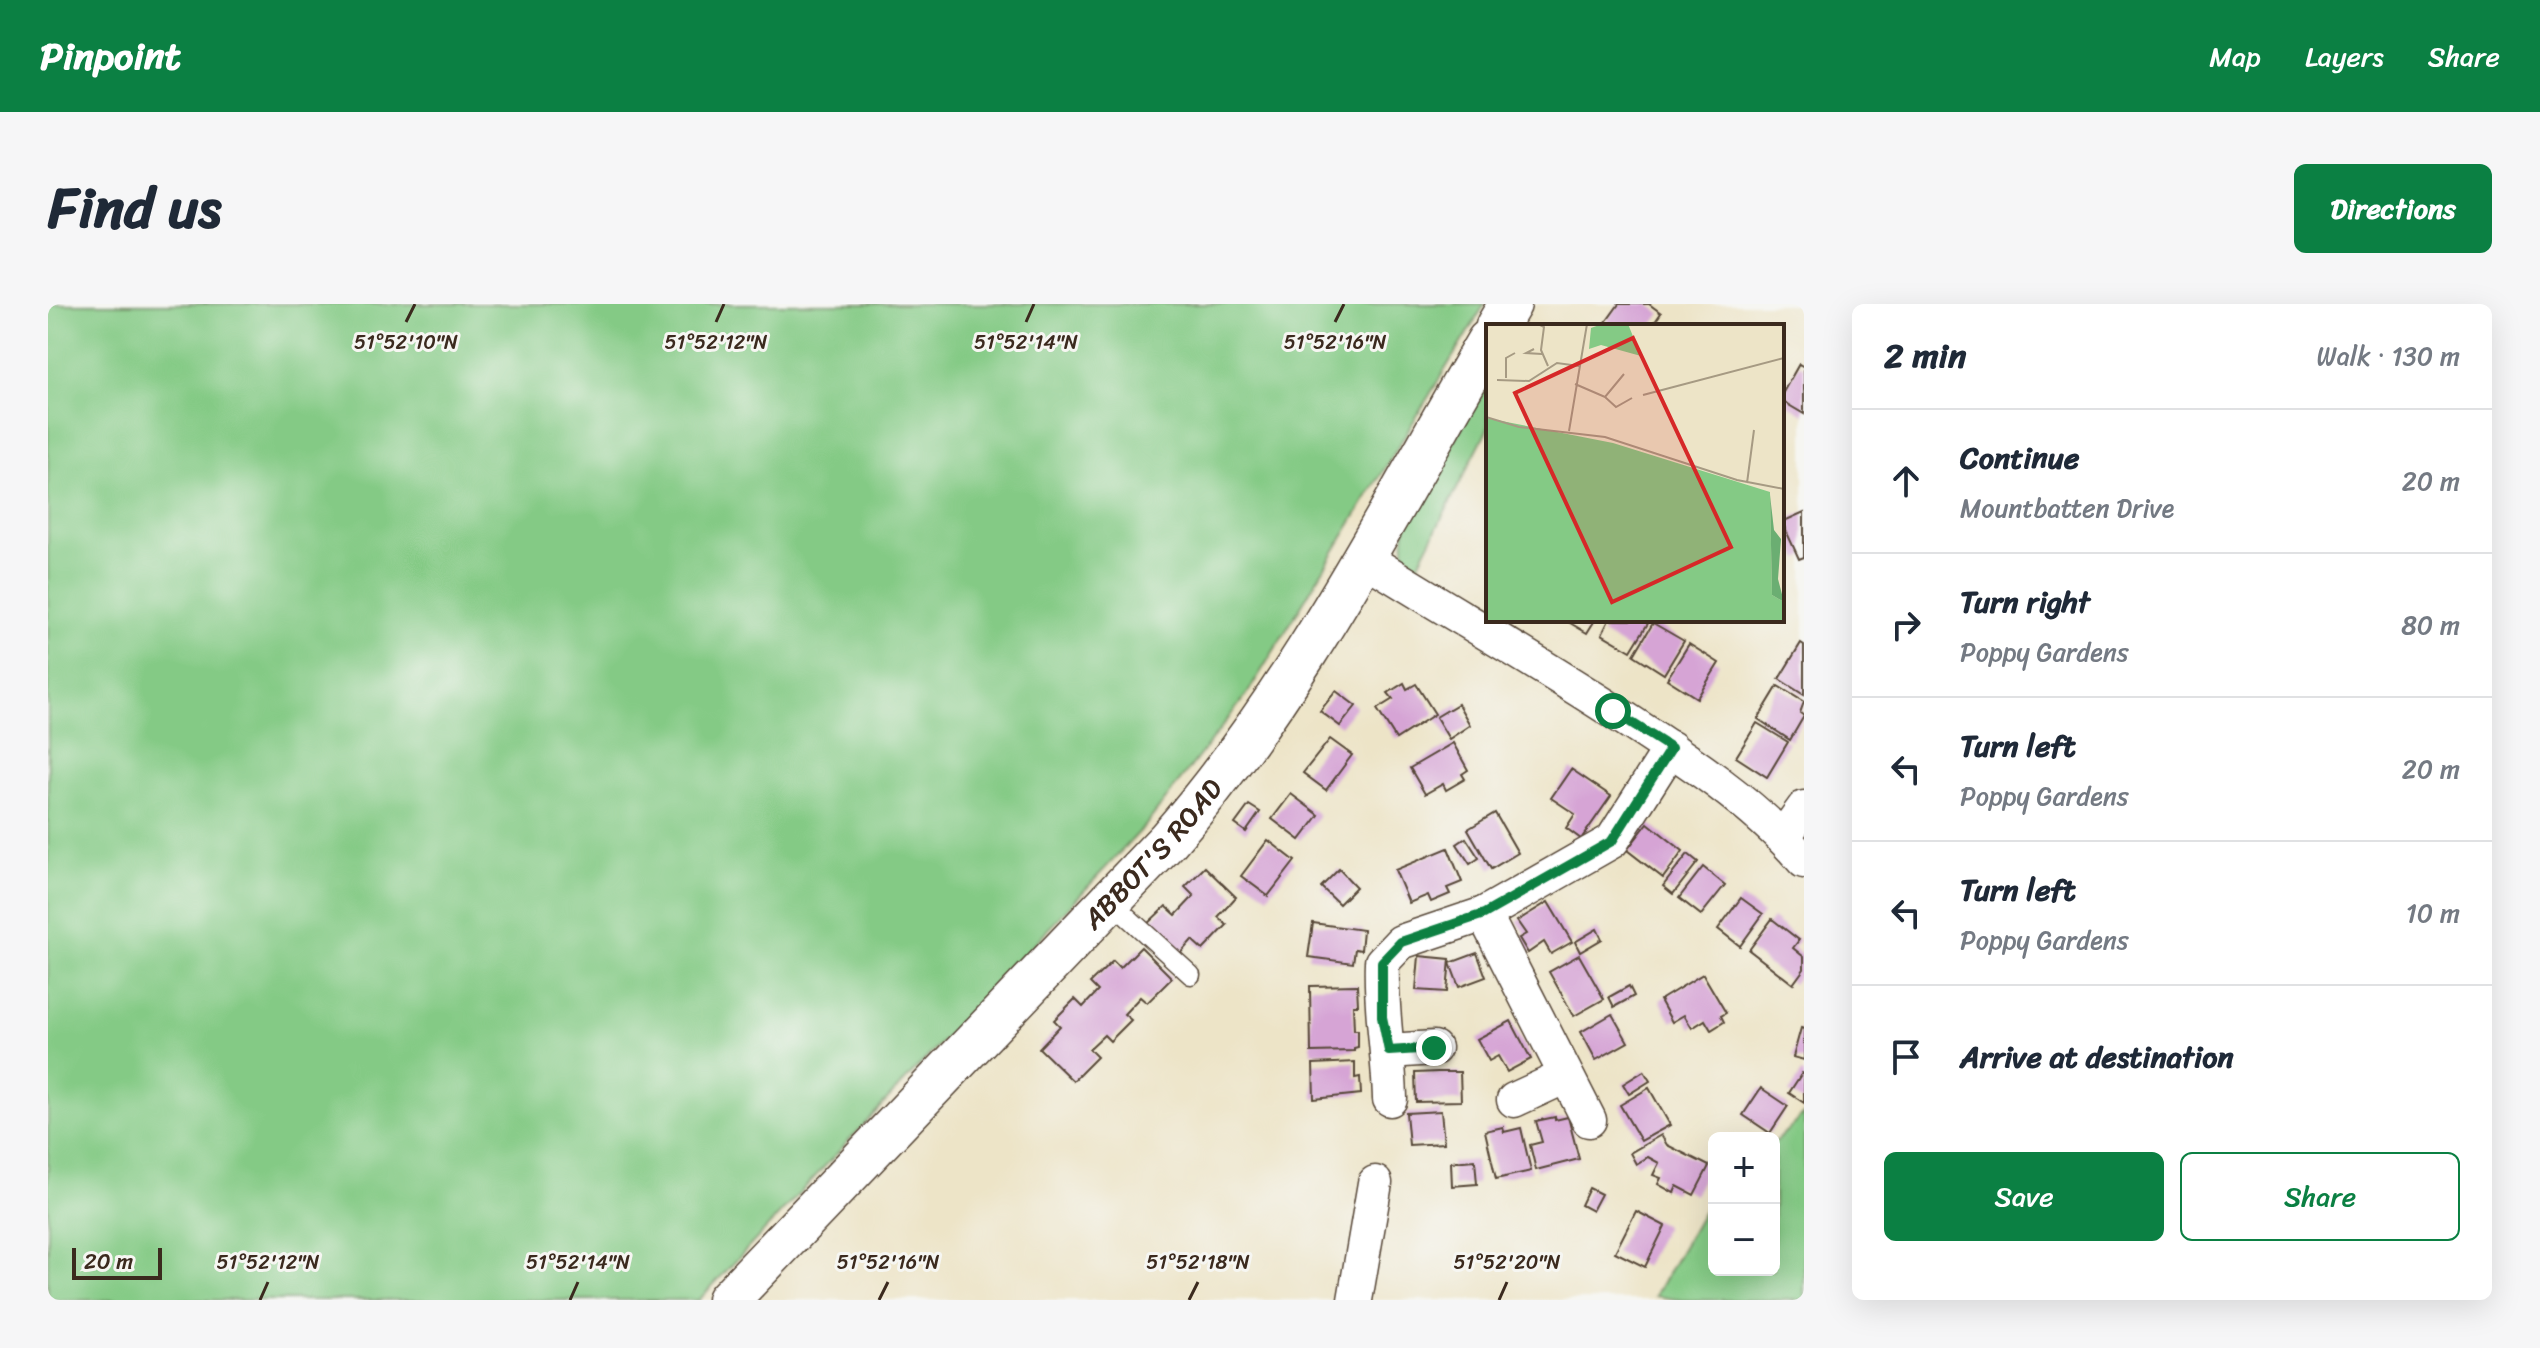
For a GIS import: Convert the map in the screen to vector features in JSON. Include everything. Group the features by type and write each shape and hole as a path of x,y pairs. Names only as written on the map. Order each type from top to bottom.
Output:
{"street":[{"path":"1498,324 1510,304"},
{"name":"ABBOT'S ROAD","path":"728,1300 1168,840 1214,787 1269,712 1364,558 1486,344"},
{"path":"1364,558 1558,674 1671,748 1794,849 1804,808"},
{"path":"1390,1099 1389,1051 1382,1017 1382,962 1401,942 1484,914 1612,841 1671,748"},
{"path":"1484,914 1589,1120"},
{"path":"1389,1051 1434,1048"},
{"path":"1514,1100 1566,1076"},
{"path":"1355,1300 1375,1183"}],"lane":[{"path":"1109,900 1191,975"}],"green space":[{"path":"48,304 1485,304 1248,693 1145,826 699,1300 48,1300"},
{"path":"1486,386 1486,432 1415,571 1404,550 1411,512"},
{"path":"1804,1114 1804,1300 1682,1300 1655,1296 1708,1203 1708,1276 1780,1276 1780,1137"}],"building":[{"path":"1619,304 1649,304 1661,313 1653,324 1606,322"},
{"path":"1799,364 1804,367 1804,414 1784,402 1784,390"},
{"path":"1804,512 1804,557 1799,559 1784,521"},
{"path":"1568,622 1594,622 1587,633"},
{"path":"1608,622 1649,622 1631,651 1602,634"},
{"path":"1653,623 1684,641 1664,674 1634,655"},
{"path":"1801,643 1804,645 1804,695 1779,679"},
{"path":"1689,644 1719,663 1697,698 1667,679"},
{"path":"1404,683 1407,689 1416,684 1435,714 1396,739 1377,709 1393,699 1388,693"},
{"path":"1778,686 1804,702 1800,713 1804,716 1790,740 1758,719"},
{"path":"1336,691 1356,706 1340,726 1320,711"},
{"path":"1458,704 1470,725 1449,739 1436,717"},
{"path":"1757,723 1788,742 1767,777 1736,757"},
{"path":"1330,739 1352,755 1326,790 1303,773"},
{"path":"1453,743 1468,770 1462,774 1465,779 1446,790 1443,784 1425,794 1410,768"},
{"path":"1571,769 1611,796 1581,839 1566,828 1575,814 1551,798"},
{"path":"1291,794 1319,815 1300,840 1272,819"},
{"path":"1249,805 1260,812 1246,832 1235,824"},
{"path":"1495,813 1518,853 1491,869 1468,829"},
{"path":"1648,823 1683,851 1663,878 1627,850"},
{"path":"1466,838 1479,858 1470,864 1457,844"},
{"path":"1268,840 1295,861 1268,896 1241,876"},
{"path":"1448,848 1462,882 1447,888 1450,894 1431,902 1428,895 1409,903 1395,870"},
{"path":"1688,854 1698,862 1673,894 1663,886"},
{"path":"1205,867 1236,897 1218,917 1227,925 1203,950 1192,940 1177,957 1145,926 1166,906 1176,915 1194,896 1185,887"},
{"path":"1703,867 1725,885 1701,915 1679,898"},
{"path":"1339,869 1356,887 1339,904 1321,887"},
{"path":"1741,898 1763,914 1740,946 1718,929"},
{"path":"1548,902 1572,942 1551,954 1544,942 1528,953 1519,938 1526,934 1517,921"},
{"path":"1772,919 1799,940 1793,948 1804,957 1804,969 1793,984 1749,950"},
{"path":"1313,923 1363,930 1361,950 1355,949 1353,963 1308,957"},
{"path":"1597,929 1602,939 1580,952 1575,942"},
{"path":"1141,947 1172,978 1147,1003 1140,997 1124,1014 1131,1020 1110,1041 1104,1035 1089,1049 1097,1057 1073,1081 1039,1048 1060,1026 1054,1020 1075,999 1083,1007 1098,991 1090,983 1113,961 1120,968"},
{"path":"1477,953 1486,977 1459,987 1450,963"},
{"path":"1579,955 1604,999 1574,1016 1549,972"},
{"path":"1419,956 1450,959 1447,992 1416,990"},
{"path":"1703,974 1726,1013 1721,1016 1724,1022 1711,1030 1705,1020 1692,1028 1684,1015 1672,1022 1660,1000"},
{"path":"1357,985 1358,1005 1353,1005 1358,1047 1354,1051 1311,1052 1310,986"},
{"path":"1629,986 1634,996 1614,1007 1609,997"},
{"path":"1612,1014 1628,1042 1596,1060 1581,1032"},
{"path":"1511,1021 1531,1059 1507,1072 1498,1056 1489,1061 1477,1039"},
{"path":"1801,1028 1804,1029 1804,1060 1793,1057"},
{"path":"1355,1062 1355,1078 1360,1077 1361,1094 1314,1099 1313,1064"},
{"path":"1644,1071 1650,1081 1629,1094 1623,1084"},
{"path":"1460,1072 1461,1101 1416,1102 1415,1073"},
{"path":"1804,1074 1804,1103 1789,1093"},
{"path":"1649,1088 1670,1125 1641,1141 1620,1105"},
{"path":"1761,1088 1788,1106 1771,1132 1743,1115"},
{"path":"1441,1111 1444,1143 1409,1145 1406,1113"},
{"path":"1555,1117 1555,1120 1568,1117 1579,1159 1536,1170 1530,1145 1542,1142 1536,1121"},
{"path":"1503,1127 1504,1132 1521,1128 1531,1171 1496,1179 1485,1131"},
{"path":"1661,1135 1667,1145 1708,1168 1694,1195 1677,1186 1674,1193 1658,1184 1661,1178 1653,1175 1659,1163 1648,1157 1636,1164 1630,1153"},
{"path":"1475,1160 1477,1184 1452,1186 1451,1162"},
{"path":"1589,1188 1601,1194 1592,1211 1581,1205"},
{"path":"1636,1211 1665,1226 1645,1267 1615,1252"}],"route":[{"path":"1434,1048 1389,1051 1382,1017 1382,962 1401,942 1484,914 1612,841 1671,748 1613,711"}]}
